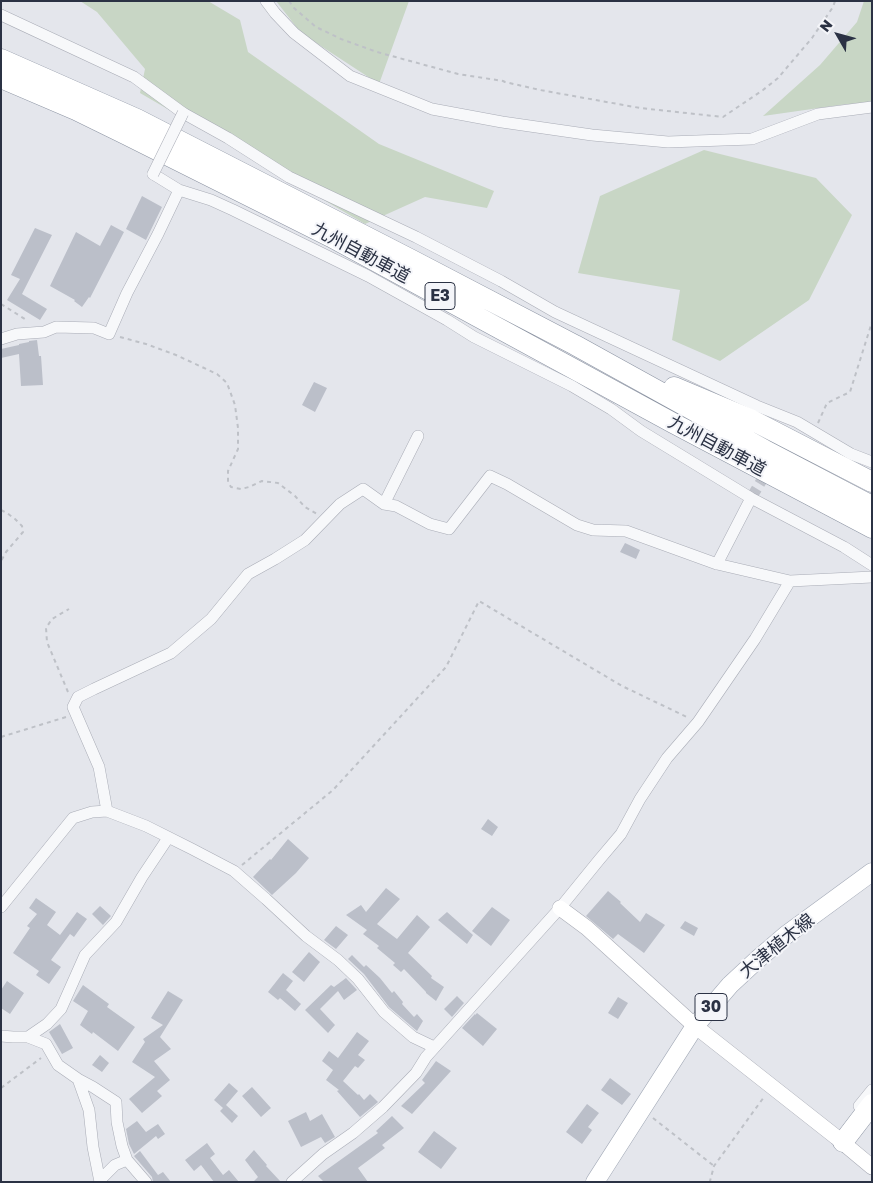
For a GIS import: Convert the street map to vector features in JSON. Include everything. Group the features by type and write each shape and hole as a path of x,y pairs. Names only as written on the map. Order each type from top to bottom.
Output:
{"highway":[{"name":"九州自動車道","path":"1,59 136,119 412,260 575,345 765,450 872,506"},
{"name":"九州自動車道","path":"1,78 110,126 331,237 673,423 872,528"},
{"path":"575,345 750,419 872,481"},
{"path":"673,423 717,454 872,542"},
{"path":"839,1139 872,1104"},
{"path":"839,1139 872,1114"}],"main road":[{"name":"大津植木線","path":"595,1182 695,1026 730,985 786,935 872,872"}],"street":[{"path":"266,1 294,33 350,76 432,109 502,122 592,136 668,142 752,139 818,114 872,107"},
{"path":"1,15 134,77 184,113 228,138 289,177 416,237 501,281 555,312 757,406 797,422 851,454 872,462"},
{"path":"184,113 153,174 179,190 211,200 360,272 474,337 572,386 612,409 641,431 751,498 844,547 872,565"},
{"path":"1,339 18,334 44,332 56,327 94,328 109,334 127,293 179,190"},
{"path":"384,504 418,436"},
{"path":"107,811 99,767 76,708 78,697 94,688 172,654 211,619 248,574 305,540 340,504 363,489 384,504 396,506 430,524 449,529 490,476 577,525 593,530 626,531 717,564 790,581 872,577"},
{"path":"717,564 751,498"},
{"path":"292,1182 323,1154 353,1133 383,1107 416,1073 434,1047 560,908 621,834 640,799 667,758 698,722 755,639 790,581"},
{"path":"1,907 73,818 92,812 107,811 146,826 234,871 306,936 338,960 358,979 384,1012 413,1037 434,1047"},
{"path":"28,1037 47,1024 61,1009 85,956 116,922 142,877 168,838"},
{"path":"560,908 586,928 695,1026 872,1167"},
{"path":"1,1036 28,1037 46,1044 58,1065 116,1102 122,1146 127,1160 146,1182"},
{"path":"78,1079 89,1110 100,1181"},
{"path":"839,1139 872,1090"},
{"path":"100,1181 115,1165 127,1160"}],"path":[{"path":"289,1 294,8 316,27 341,39 377,52 458,74 503,80 540,90 640,108 723,117 778,78 812,38 835,1"},
{"path":"1,304 44,332"},
{"path":"814,431 827,404 850,392 872,322"},
{"path":"109,334 146,344 176,355 217,374 227,383 235,405 238,428 238,449 228,471 228,482 231,487 241,489 262,481 278,483 295,496 305,507 326,519"},
{"path":"1,510 7,512 15,519 22,526 23,532 1,561"},
{"path":"234,871 333,790 409,708 446,667 479,601 622,686 698,722"},
{"path":"1,737 76,708 47,642 46,628 52,619 68,609"},
{"path":"1,1088 50,1051"},
{"path":"711,1182 714,1166 772,1086"},
{"path":"653,1118 714,1166"}],"green space":[{"path":"80,1 208,1 240,20 248,52 379,144 494,191 487,208 425,197 365,224 140,93 145,69 97,12"},
{"path":"276,1 409,1 379,84 301,33"},
{"path":"864,1 872,1 872,102 763,116 820,65 857,22"},
{"path":"704,150 816,178 852,215 809,300 720,361 672,340 680,290 578,273 600,196"}],"building":[{"path":"142,196 162,207 146,240 126,229"},
{"path":"111,225 124,232 90,298 82,307 75,300 50,286 76,232 100,246"},
{"path":"35,228 52,235 22,294 47,309 40,320 7,300 20,279 11,275"},
{"path":"37,340 39,356 41,356 43,385 21,386 19,354 1,358 1,349"},
{"path":"314,382 327,388 315,412 302,405"},
{"path":"625,543 640,550 636,559 620,552"},
{"path":"488,819 498,827 492,836 481,829"},
{"path":"288,839 309,858 272,895 253,877 271,860"},
{"path":"386,888 400,899 377,924 397,939 417,915 430,927 408,953 432,976 431,978 444,987 436,1001 404,969 401,972 393,965 395,963 377,948 379,946 363,934 367,930 346,915 361,905 366,912"},
{"path":"608,891 640,922 646,913 665,925 644,953 618,934 613,939 586,916"},
{"path":"36,898 56,912 47,925 60,935 77,912 87,919 74,937 70,934 51,960 61,967 49,984 36,975 39,971 13,953 30,928 27,926 37,914 29,908"},
{"path":"100,906 111,916 103,925 92,914"},
{"path":"492,907 510,920 491,946 472,931"},
{"path":"447,912 473,935 467,944 438,920"},
{"path":"685,921 698,928 694,936 680,928"},
{"path":"336,926 348,935 336,949 324,940"},
{"path":"309,952 320,962 304,982 292,972"},
{"path":"352,955 364,967 366,965 380,978 392,993 394,991 403,1002 402,1004 414,1017 417,1014 423,1021 417,1031 389,1007 364,974 348,959"},
{"path":"283,973 293,981 286,990 301,1004 295,1011 280,998 278,1000 268,992"},
{"path":"346,978 357,990 344,1000 338,991 320,1009 335,1025 328,1033 305,1010 331,985 334,987"},
{"path":"7,981 24,993 10,1014 1,1008 1,990"},
{"path":"83,985 109,1004 107,1007 135,1027 118,1051 93,1032 92,1034 80,1025 88,1011 73,1001"},
{"path":"168,991 183,1000 160,1037 171,1049 154,1061 170,1080 157,1091 162,1096 142,1113 129,1099 155,1077 132,1062 145,1042 143,1039 163,1025 151,1018"},
{"path":"457,996 464,1003 452,1017 444,1009"},
{"path":"618,997 628,1003 618,1019 608,1013"},
{"path":"477,1013 497,1029 483,1046 462,1028"},
{"path":"60,1024 73,1048 62,1054 49,1032"},
{"path":"357,1032 369,1041 358,1055 365,1060 358,1068 355,1066 343,1081 364,1100 370,1094 378,1102 360,1117 337,1091 339,1090 326,1080 333,1070 322,1061 329,1051 338,1058"},
{"path":"100,1055 109,1063 102,1072 92,1065"},
{"path":"436,1061 451,1071 412,1114 401,1106 425,1083 422,1080"},
{"path":"610,1078 631,1094 622,1105 601,1090"},
{"path":"229,1083 238,1091 226,1105 238,1116 232,1123 220,1111 223,1108 214,1100"},
{"path":"252,1087 271,1108 261,1117 242,1096"},
{"path":"587,1104 599,1113 588,1127 592,1130 582,1144 566,1132"},
{"path":"306,1112 310,1121 322,1114 335,1137 325,1143 321,1137 301,1147 288,1121"},
{"path":"392,1116 404,1128 382,1145 385,1148 358,1168 368,1182 324,1182 318,1176 378,1133 376,1131"},
{"path":"137,1121 146,1132 158,1124 165,1134 158,1139 156,1136 134,1154 129,1144 126,1129"},
{"path":"434,1131 457,1148 441,1169 418,1152"},
{"path":"207,1143 215,1154 210,1158 223,1175 229,1170 239,1182 214,1182 201,1165 194,1171 185,1160"},
{"path":"254,1150 281,1182 253,1182 258,1177 245,1160"},
{"path":"140,1151 158,1175 163,1172 171,1182 153,1182 152,1177 134,1156"}],"tunnel":[{"path":"751,498 768,470"}]}
